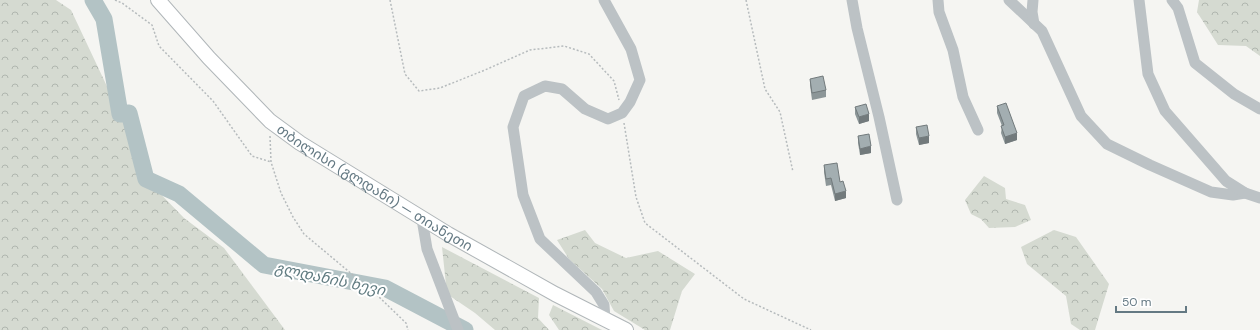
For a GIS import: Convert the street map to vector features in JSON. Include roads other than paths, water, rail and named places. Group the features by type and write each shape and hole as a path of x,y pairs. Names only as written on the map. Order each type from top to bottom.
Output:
{"main road":[{"name":"თბილისი (გლდანი) — თიანეთი","path":"158,0 209,58 270,121 300,143 422,219 555,294 626,330"}],"street":[{"path":"604,0 631,49 640,80 630,102 622,113 608,120 586,109 562,89 545,86 524,96 514,127 523,195 540,239 596,292 604,304 605,320"},
{"path":"852,0 857,28 898,200"},
{"path":"938,0 939,12 954,50 963,97 978,130"},
{"path":"1009,0 1042,32 1081,116 1107,144 1211,192 1233,195 1245,192"},
{"path":"1033,0 1032,12 1034,24"},
{"path":"1139,0 1148,74 1164,111 1226,181 1245,192 1260,198"},
{"path":"1172,0 1178,8 1195,63 1234,94 1260,109"},
{"path":"422,219 427,249 458,330"}],"waterway":[{"name":"გლდანის ხევი","path":"93,0 104,19 120,114 129,113 146,179 179,194 264,265 385,288 465,330"}]}
